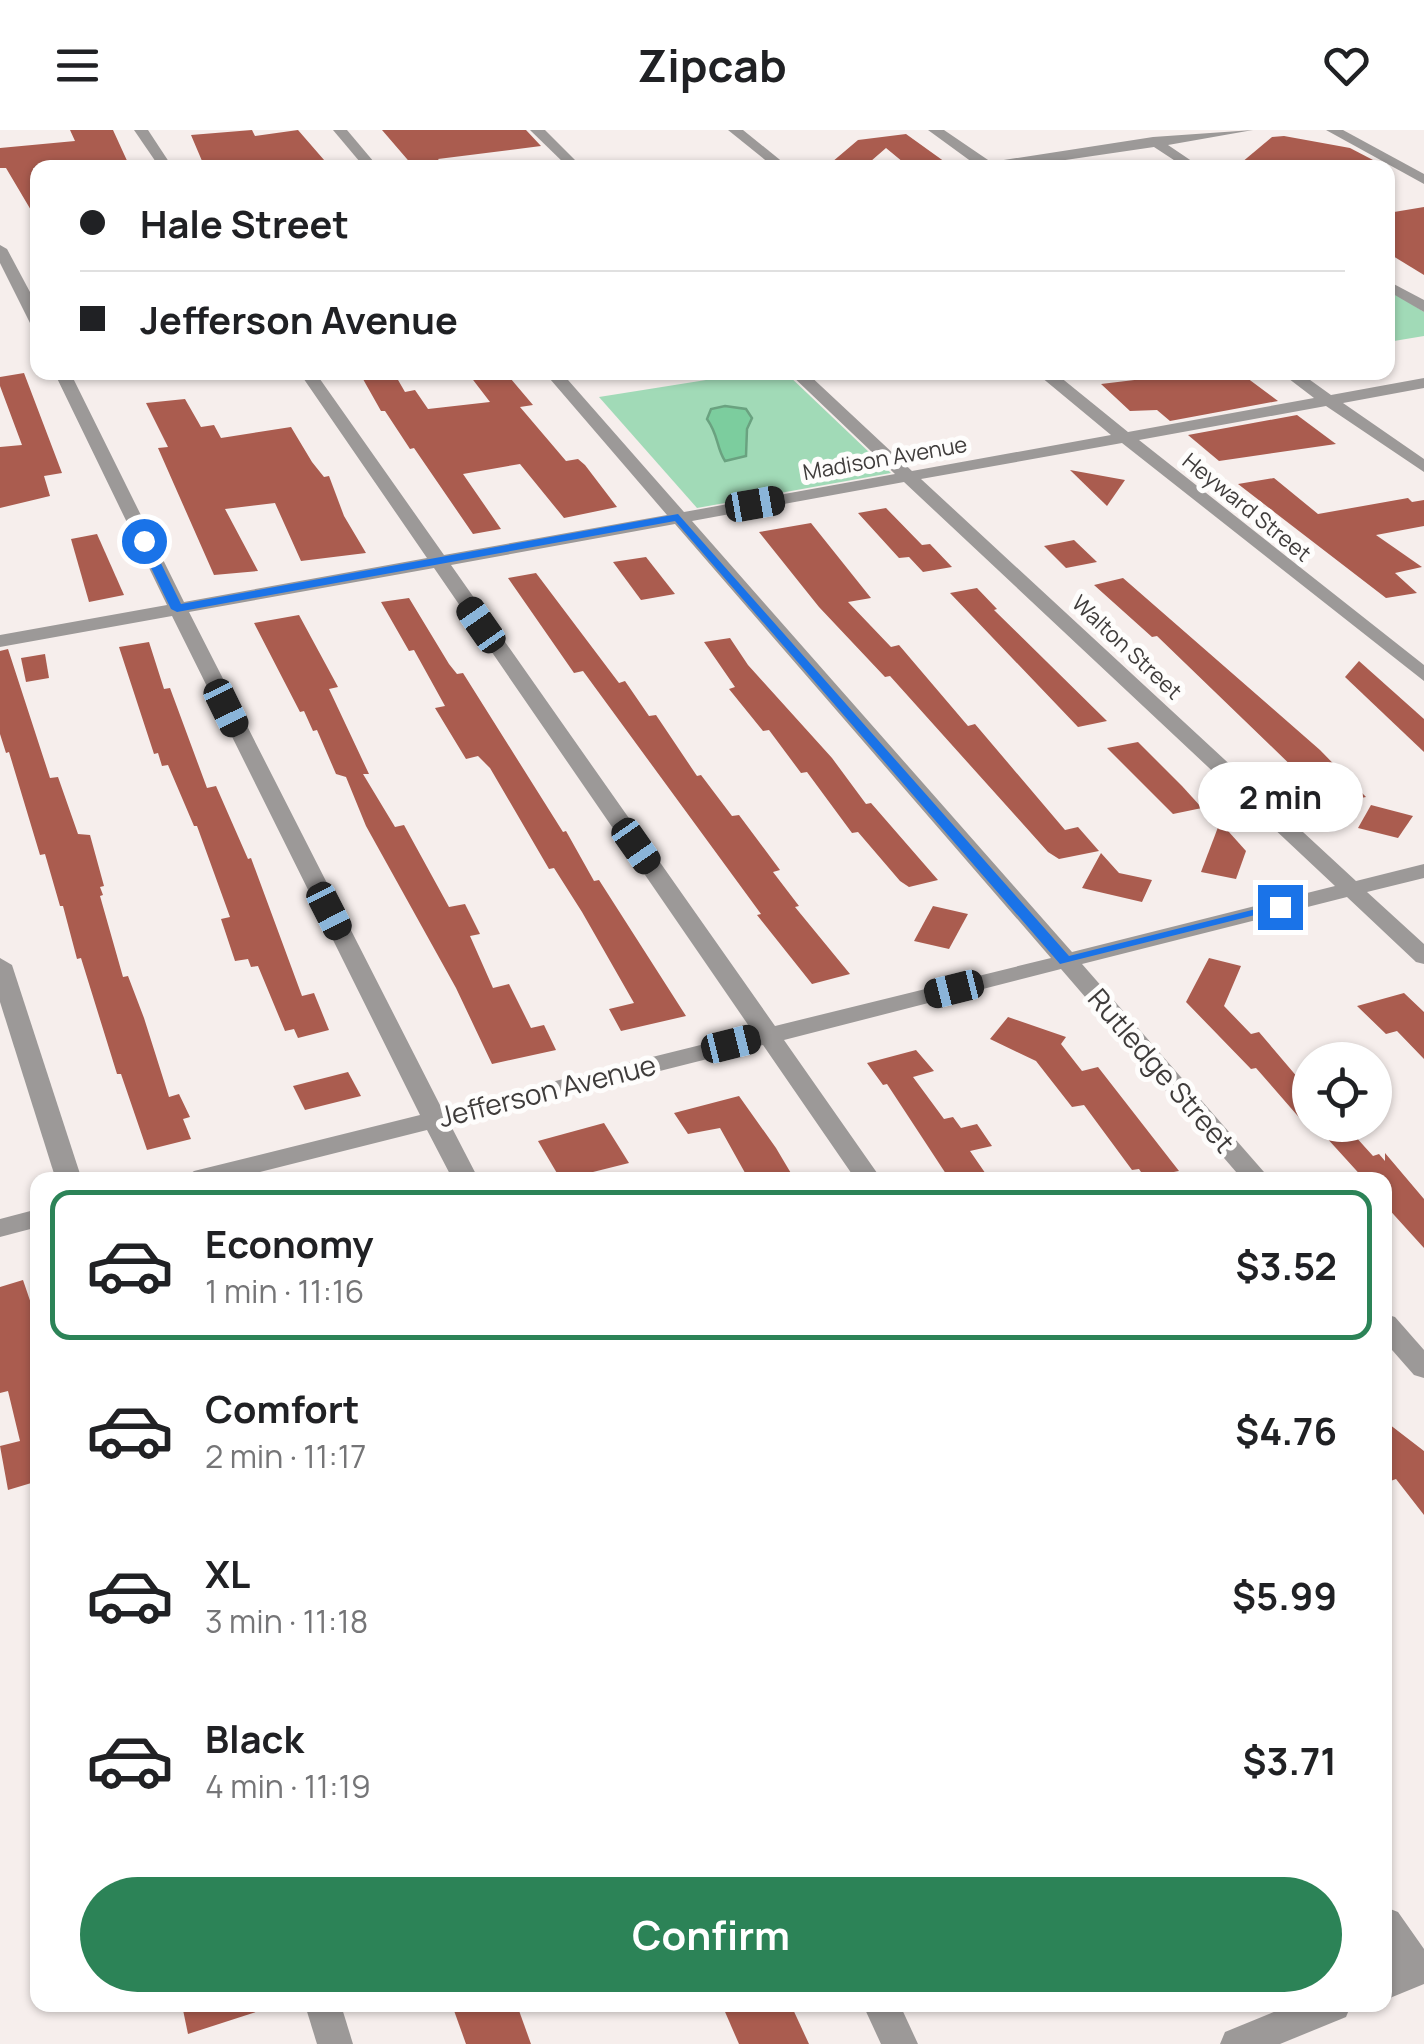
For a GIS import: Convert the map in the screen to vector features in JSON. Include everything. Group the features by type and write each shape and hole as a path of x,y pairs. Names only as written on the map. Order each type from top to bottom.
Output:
{"street":[{"path":"141,130 161,160"},
{"path":"340,130 366,160"},
{"path":"536,130 568,160"},
{"path":"736,130 774,160"},
{"path":"935,130 976,160"},
{"path":"1135,130 1184,160"},
{"path":"1034,160 1246,130"},
{"path":"1332,130 1387,160"},
{"path":"1395,164 1424,180"},
{"path":"0,249 26,303"},
{"path":"1395,289 1424,307"},
{"path":"66,380 177,609 462,1172"},
{"path":"313,380 436,562 863,1172"},
{"name":"Rutledge Street","path":"559,380 1251,1172"},
{"name":"Walton Street","path":"805,380 1424,957"},
{"name":"Heyward Street","path":"1053,380 1424,676"},
{"path":"1299,380 1424,466"},
{"name":"Madison Avenue","path":"0,641 1424,383"},
{"name":"Jefferson Avenue","path":"225,1172 1424,871"},
{"path":"0,966 66,1172"},
{"path":"0,1228 30,1220"},
{"path":"1392,1332 1424,1368"},
{"path":"1392,1938 1409,1973"},
{"path":"325,2012 336,2044"},
{"path":"884,2012 900,2044"},
{"path":"1238,2044 1316,2012"}],"shaded area":[{"path":"1395,293 1424,312 1424,336 1395,341"},
{"path":"706,380 793,380 891,473 697,508 599,397"},
{"path":"711,409 746,409 752,418 747,429 746,456 725,461 707,419"}],"building":[{"path":"70,130 113,130 127,160 30,160 30,208 6,168 0,168 0,148 75,141"},
{"path":"252,130 255,136 298,130 324,160 202,160 191,135"},
{"path":"382,130 526,130 541,146 439,160 408,160"},
{"path":"906,134 942,160 901,160 886,148 872,160 834,160 858,140"},
{"path":"1272,137 1350,148 1373,160 1245,160"},
{"path":"1424,207 1424,275 1395,257 1395,212"},
{"path":"24,373 62,473 44,476 50,496 0,508 0,447 22,445 0,377"},
{"path":"364,380 398,380 405,392 415,390 428,409 490,402 473,380 512,380 533,405 520,407 566,461 578,459 585,465 617,507 564,518 520,464 463,474 501,529 473,534 414,448 410,449 385,411 381,411"},
{"path":"1134,380 1250,380 1278,401 1170,421 1157,410 1130,411 1101,384"},
{"path":"185,399 201,427 214,425 221,438 291,427 312,462 324,477 329,476 344,516 366,553 301,561 275,503 225,509 258,571 214,575 158,448 168,447 146,403"},
{"path":"1297,415 1336,444 1219,461 1188,435"},
{"path":"1070,470 1125,480 1107,506"},
{"path":"1274,478 1318,514 1408,498 1412,502 1424,500 1424,526 1376,535 1422,567 1395,573 1417,593 1386,598 1238,484"},
{"path":"886,508 922,545 930,544 952,567 923,572 909,557 899,558 858,513"},
{"path":"811,523 871,598 848,602 891,647 899,645 968,726 975,724 1065,830 1078,827 1099,851 1059,859 1048,852 890,676 885,677 819,607 759,532"},
{"path":"97,534 124,595 89,602 71,539"},
{"path":"1074,540 1097,562 1066,568 1044,546"},
{"path":"646,557 675,594 641,600 613,562"},
{"path":"536,573 619,683 625,681 649,716 656,715 697,776 701,775 732,816 739,815 780,870 773,872 799,906 795,907 850,974 812,984 757,915 761,914 583,671 574,673 508,578"},
{"path":"1123,578 1320,750 1366,797 1331,804 1157,636 1152,637 1094,585"},
{"path":"977,588 997,609 994,610 1107,721 1078,727 950,593"},
{"path":"409,598 449,664 457,674 463,673 594,881 599,880 686,1016 621,1031 609,1009 634,1003 582,912 554,868 549,869 490,768 478,756 466,759 435,708 445,706 381,602"},
{"path":"299,615 338,687 329,689 369,774 363,774 395,827 404,825 449,907 465,904 480,934 470,936 493,988 509,984 531,1028 544,1025 556,1050 492,1064 456,988 366,826 346,777 336,774 317,730 313,731 304,711 300,712 254,623"},
{"path":"730,638 748,665 832,758 866,804 871,803 938,880 909,887 900,881 858,832 852,833 807,772 801,773 769,730 763,731 729,689 735,687 704,642"},
{"path":"149,642 164,689 170,688 207,788 216,786 248,859 251,858 302,996 314,993 329,1030 298,1038 294,1029 285,1031 258,966 251,967 248,959 235,961 221,919 230,917 197,826 168,765 162,766 158,753 154,754 119,647"},
{"path":"8,649 50,778 58,777 78,834 90,835 104,886 100,887 100,896 123,977 128,976 169,1097 179,1094 190,1117 183,1119 191,1139 147,1150 121,1074 117,1074 81,958 77,959 63,906 45,854 40,855 0,734 0,651"},
{"path":"45,654 49,678 26,682 21,658"},
{"path":"1359,661 1424,719 1424,752 1345,677"},
{"path":"1138,742 1202,808 1173,814 1107,748"},
{"path":"1371,805 1413,816 1398,838 1358,828"},
{"path":"1220,822 1246,851 1236,879 1201,872"},
{"path":"1101,853 1119,873 1152,880 1142,902 1082,888"},
{"path":"933,906 968,914 949,949 914,941"},
{"path":"1209,958 1241,966 1224,1006 1251,1034 1259,1032 1292,1071 1292,1109 1256,1068 1251,1069 1186,1002"},
{"path":"1404,993 1424,1012 1424,1059 1397,1031 1386,1034 1357,1006"},
{"path":"1008,1017 1066,1037 1061,1044 1082,1071 1098,1067 1179,1171 1132,1170 1084,1105 1072,1107 1036,1061 990,1039"},
{"path":"916,1050 934,1071 913,1077 944,1119 953,1117 961,1128 977,1124 992,1146 970,1151 984,1172 945,1172 887,1084 883,1085 867,1063"},
{"path":"348,1072 361,1096 305,1110 293,1086"},
{"path":"739,1096 790,1172 745,1172 720,1128 688,1134 674,1113"},
{"path":"604,1123 629,1163 593,1172 556,1172 538,1141"},
{"path":"1330,1142 1360,1142 1373,1156 1379,1154 1385,1161 1385,1153 1424,1199 1424,1248 1392,1213 1392,1172 1358,1172"},
{"path":"23,1280 30,1301 30,1483 8,1490 0,1446 20,1441 8,1391 0,1393 0,1287"},
{"path":"1392,1426 1424,1451 1424,1515 1396,1479 1392,1480"},
{"path":"183,2012 256,2012 188,2034"},
{"path":"455,2012 520,2012 531,2044 466,2044"},
{"path":"725,2012 794,2012 809,2044 739,2044"}],"route":[{"path":"144,541 177,609 678,518 1066,961 1280,907"}]}
